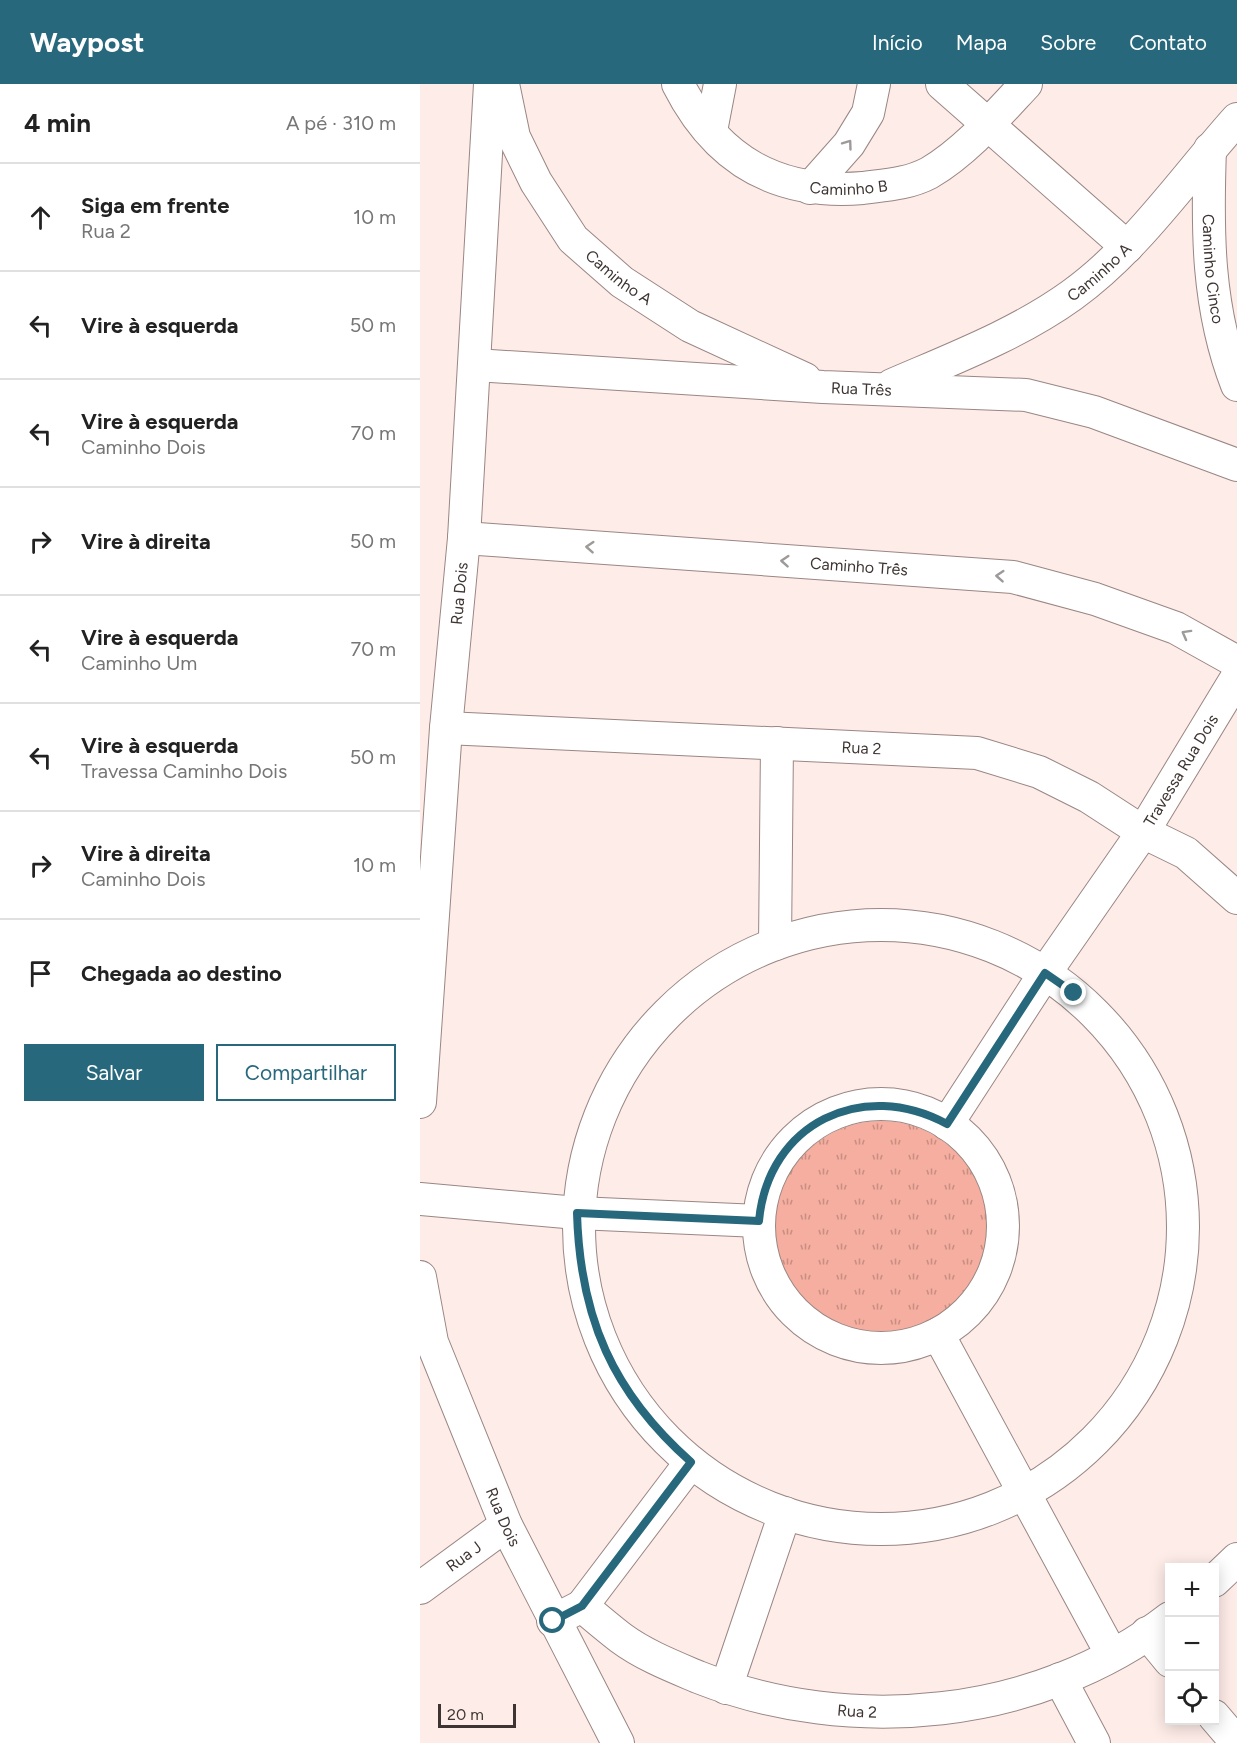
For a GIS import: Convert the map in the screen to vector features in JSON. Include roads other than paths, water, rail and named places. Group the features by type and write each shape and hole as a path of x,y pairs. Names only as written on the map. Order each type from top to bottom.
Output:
{"street":[{"name":"Rua Dois","path":"420,1102 446,728 464,538 490,84"},
{"name":"Caminho A","path":"503,84 514,137 536,182 573,239 622,282 690,326 823,387"},
{"name":"Caminho B","path":"678,84 688,103 726,149 747,164 776,180 810,188 842,189 902,184 929,172 989,124 1026,84"},
{"path":"711,131 720,84"},
{"path":"810,188 849,144 868,113 874,84"},
{"path":"942,84 1127,247"},
{"name":"Caminho A","path":"886,388 1012,331 1072,295 1127,247 1237,119"},
{"name":"Caminho Cinco","path":"1210,149 1208,239 1210,280 1223,349 1237,385"},
{"name":"Rua Três","path":"475,365 823,387 1026,395 1094,412 1237,465"},
{"name":"Caminho Três","path":"464,538 1013,577 1095,599 1176,628 1237,662"},
{"name":"Travessa Rua Dois","path":"947,1124 1045,973 1143,832 1237,677"},
{"name":"Rua 2","path":"446,728 976,753 1039,772 1089,797 1143,832 1186,853 1237,898"},
{"path":"775,944 777,743"},
{"path":"914,926 982,942 1015,955 1045,973 1074,993 1107,1026 1142,1073 1159,1104 1180,1170 1185,1240 1173,1308 1157,1352 1128,1402 1081,1453 1054,1475 1024,1493 959,1518 890,1528 831,1524 785,1513 752,1500 691,1462 664,1439 641,1412 604,1351 583,1284 577,1213 584,1159 601,1110 616,1078 636,1048 659,1021 703,983 742,957 775,944 843,927 914,926"},
{"path":"880,1105 922,1112 947,1124 969,1142 986,1164 998,1190 1003,1232 996,1266 984,1291 957,1322 938,1334 905,1345 878,1348 842,1342 816,1330 794,1312 773,1283 761,1250 759,1221 764,1193 774,1167 802,1134 825,1118 852,1108 880,1105"},
{"path":"420,1199 577,1213 759,1221"},
{"name":"Rua Dois","path":"420,1277 426,1342 506,1525 553,1621 618,1743"},
{"path":"938,1334 1112,1655"},
{"path":"553,1621 582,1606 691,1462"},
{"path":"726,1688 785,1513"},
{"name":"Rua J","path":"420,1588 506,1525"},
{"path":"1219,1577 1237,1559"},
{"name":"Rua 2","path":"582,1606 622,1639 673,1667 726,1688 782,1702 827,1709 896,1712 974,1703 1007,1696 1060,1679 1112,1655 1158,1626"},
{"path":"1158,1626 1165,1646"},
{"path":"1060,1679 1094,1743"},
{"path":"1219,1721 1237,1743"}]}
